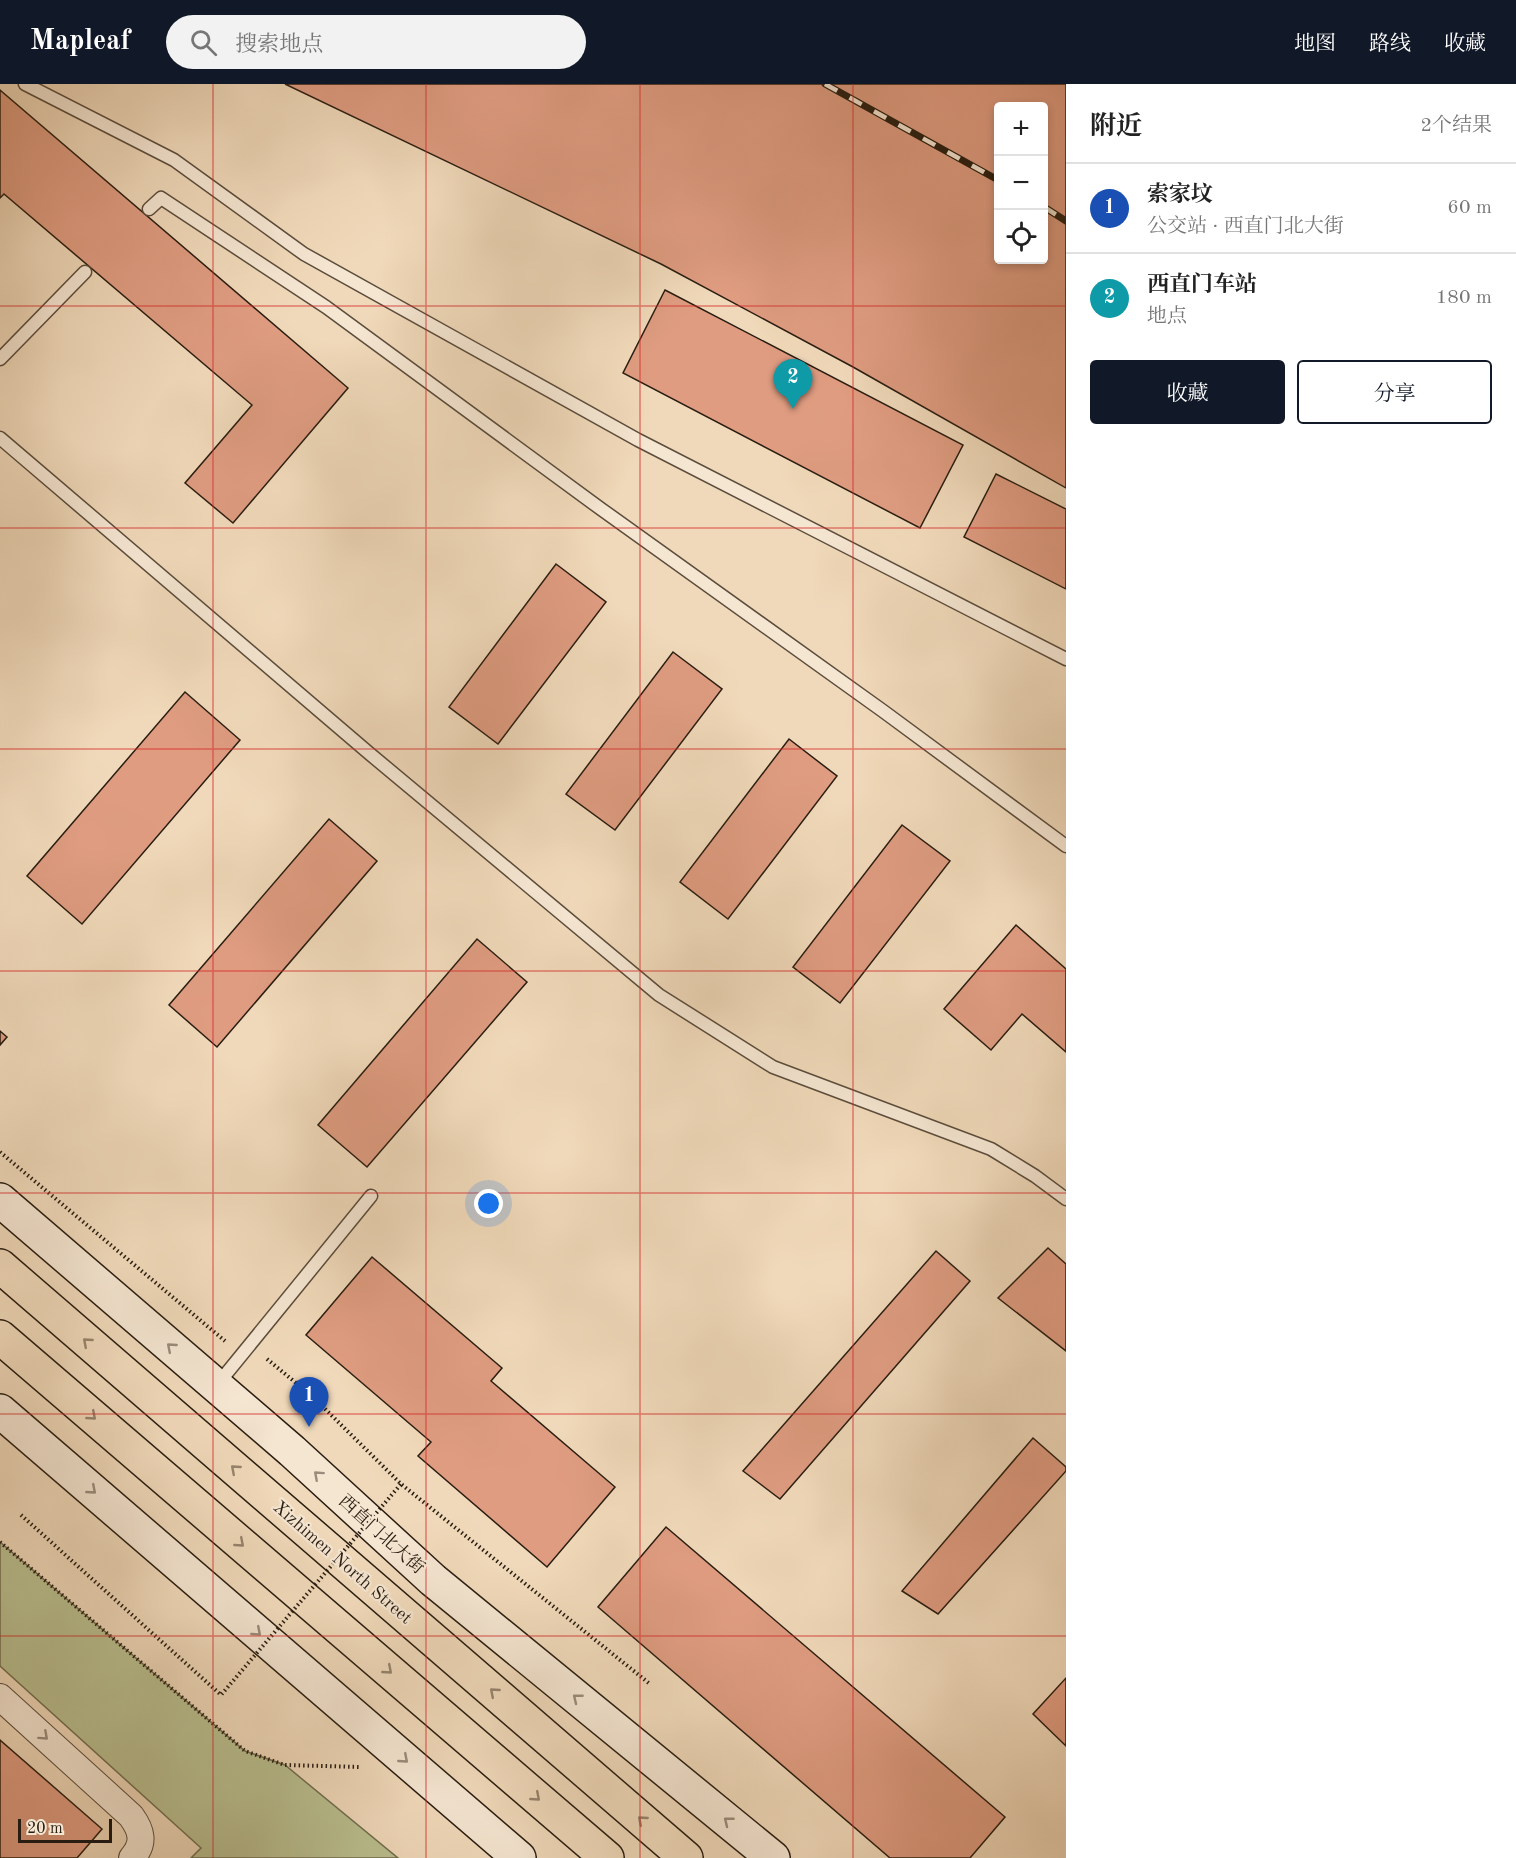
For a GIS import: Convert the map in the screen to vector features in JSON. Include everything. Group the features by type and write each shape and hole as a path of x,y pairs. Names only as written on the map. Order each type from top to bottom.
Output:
{"highway":[{"name":"Xizhimen North Street","path":"0,1266 686,1858"},
{"path":"0,1337 607,1858"}],"street":[{"name":"西直门北大街","path":"0,1200 216,1386 433,1580 773,1858"},
{"path":"0,1411 519,1858"},
{"path":"0,1697 131,1816 139,1828 142,1839 132,1858"}],"lane":[{"path":"25,84 174,160 304,254 638,440 1066,659"},
{"path":"149,209 161,198 326,307 1066,846"},
{"path":"0,359 85,272"},
{"path":"0,438 370,754 659,994 773,1066 991,1149 1066,1199"},
{"path":"216,1386 371,1196"}],"path":[{"path":"0,1152 221,1340 250,1345 313,1397 401,1484 650,1684"},
{"path":"21,1515 220,1695 401,1484"},
{"path":"0,1542 245,1751 285,1766 414,1767"}],"green space":[{"path":"0,1542 245,1751 285,1765 398,1858 191,1858 201,1848 0,1666"}],"building":[{"path":"285,84 1066,84 1066,488 853,367 661,264"},
{"path":"0,90 348,388 233,523 185,483 252,405 4,194 0,198"},
{"path":"665,290 963,445 920,528 623,373"},
{"path":"996,474 1066,509 1066,589 964,537"},
{"path":"556,564 606,602 498,744 449,707"},
{"path":"673,652 722,689 615,830 566,794"},
{"path":"185,692 240,740 82,924 27,876"},
{"path":"789,739 837,776 728,919 680,882"},
{"path":"329,819 377,861 217,1047 169,1005"},
{"path":"902,825 950,861 840,1003 793,967"},
{"path":"1016,925 1066,969 1066,1052 1022,1014 991,1050 944,1009"},
{"path":"477,939 527,982 367,1167 318,1125"},
{"path":"0,1031 7,1037 0,1045"},
{"path":"1048,1248 1066,1264 1066,1351 998,1298"},
{"path":"936,1251 970,1281 780,1499 743,1471"},
{"path":"372,1257 502,1368 491,1381 615,1487 547,1567 418,1456 431,1442 306,1335"},
{"path":"1033,1438 1066,1467 1066,1471 938,1614 902,1591"},
{"path":"666,1527 1005,1817 970,1858 890,1858 598,1607"},
{"path":"1066,1678 1066,1746 1033,1714"},
{"path":"0,1740 102,1829 77,1858 0,1858"}],"railway":[{"path":"825,84 994,178"},
{"path":"1048,210 1066,221"}],"place":[{"name":"西直门车站","path":"793,409"},
{"name":"索家坟","path":"309,1427"}]}
